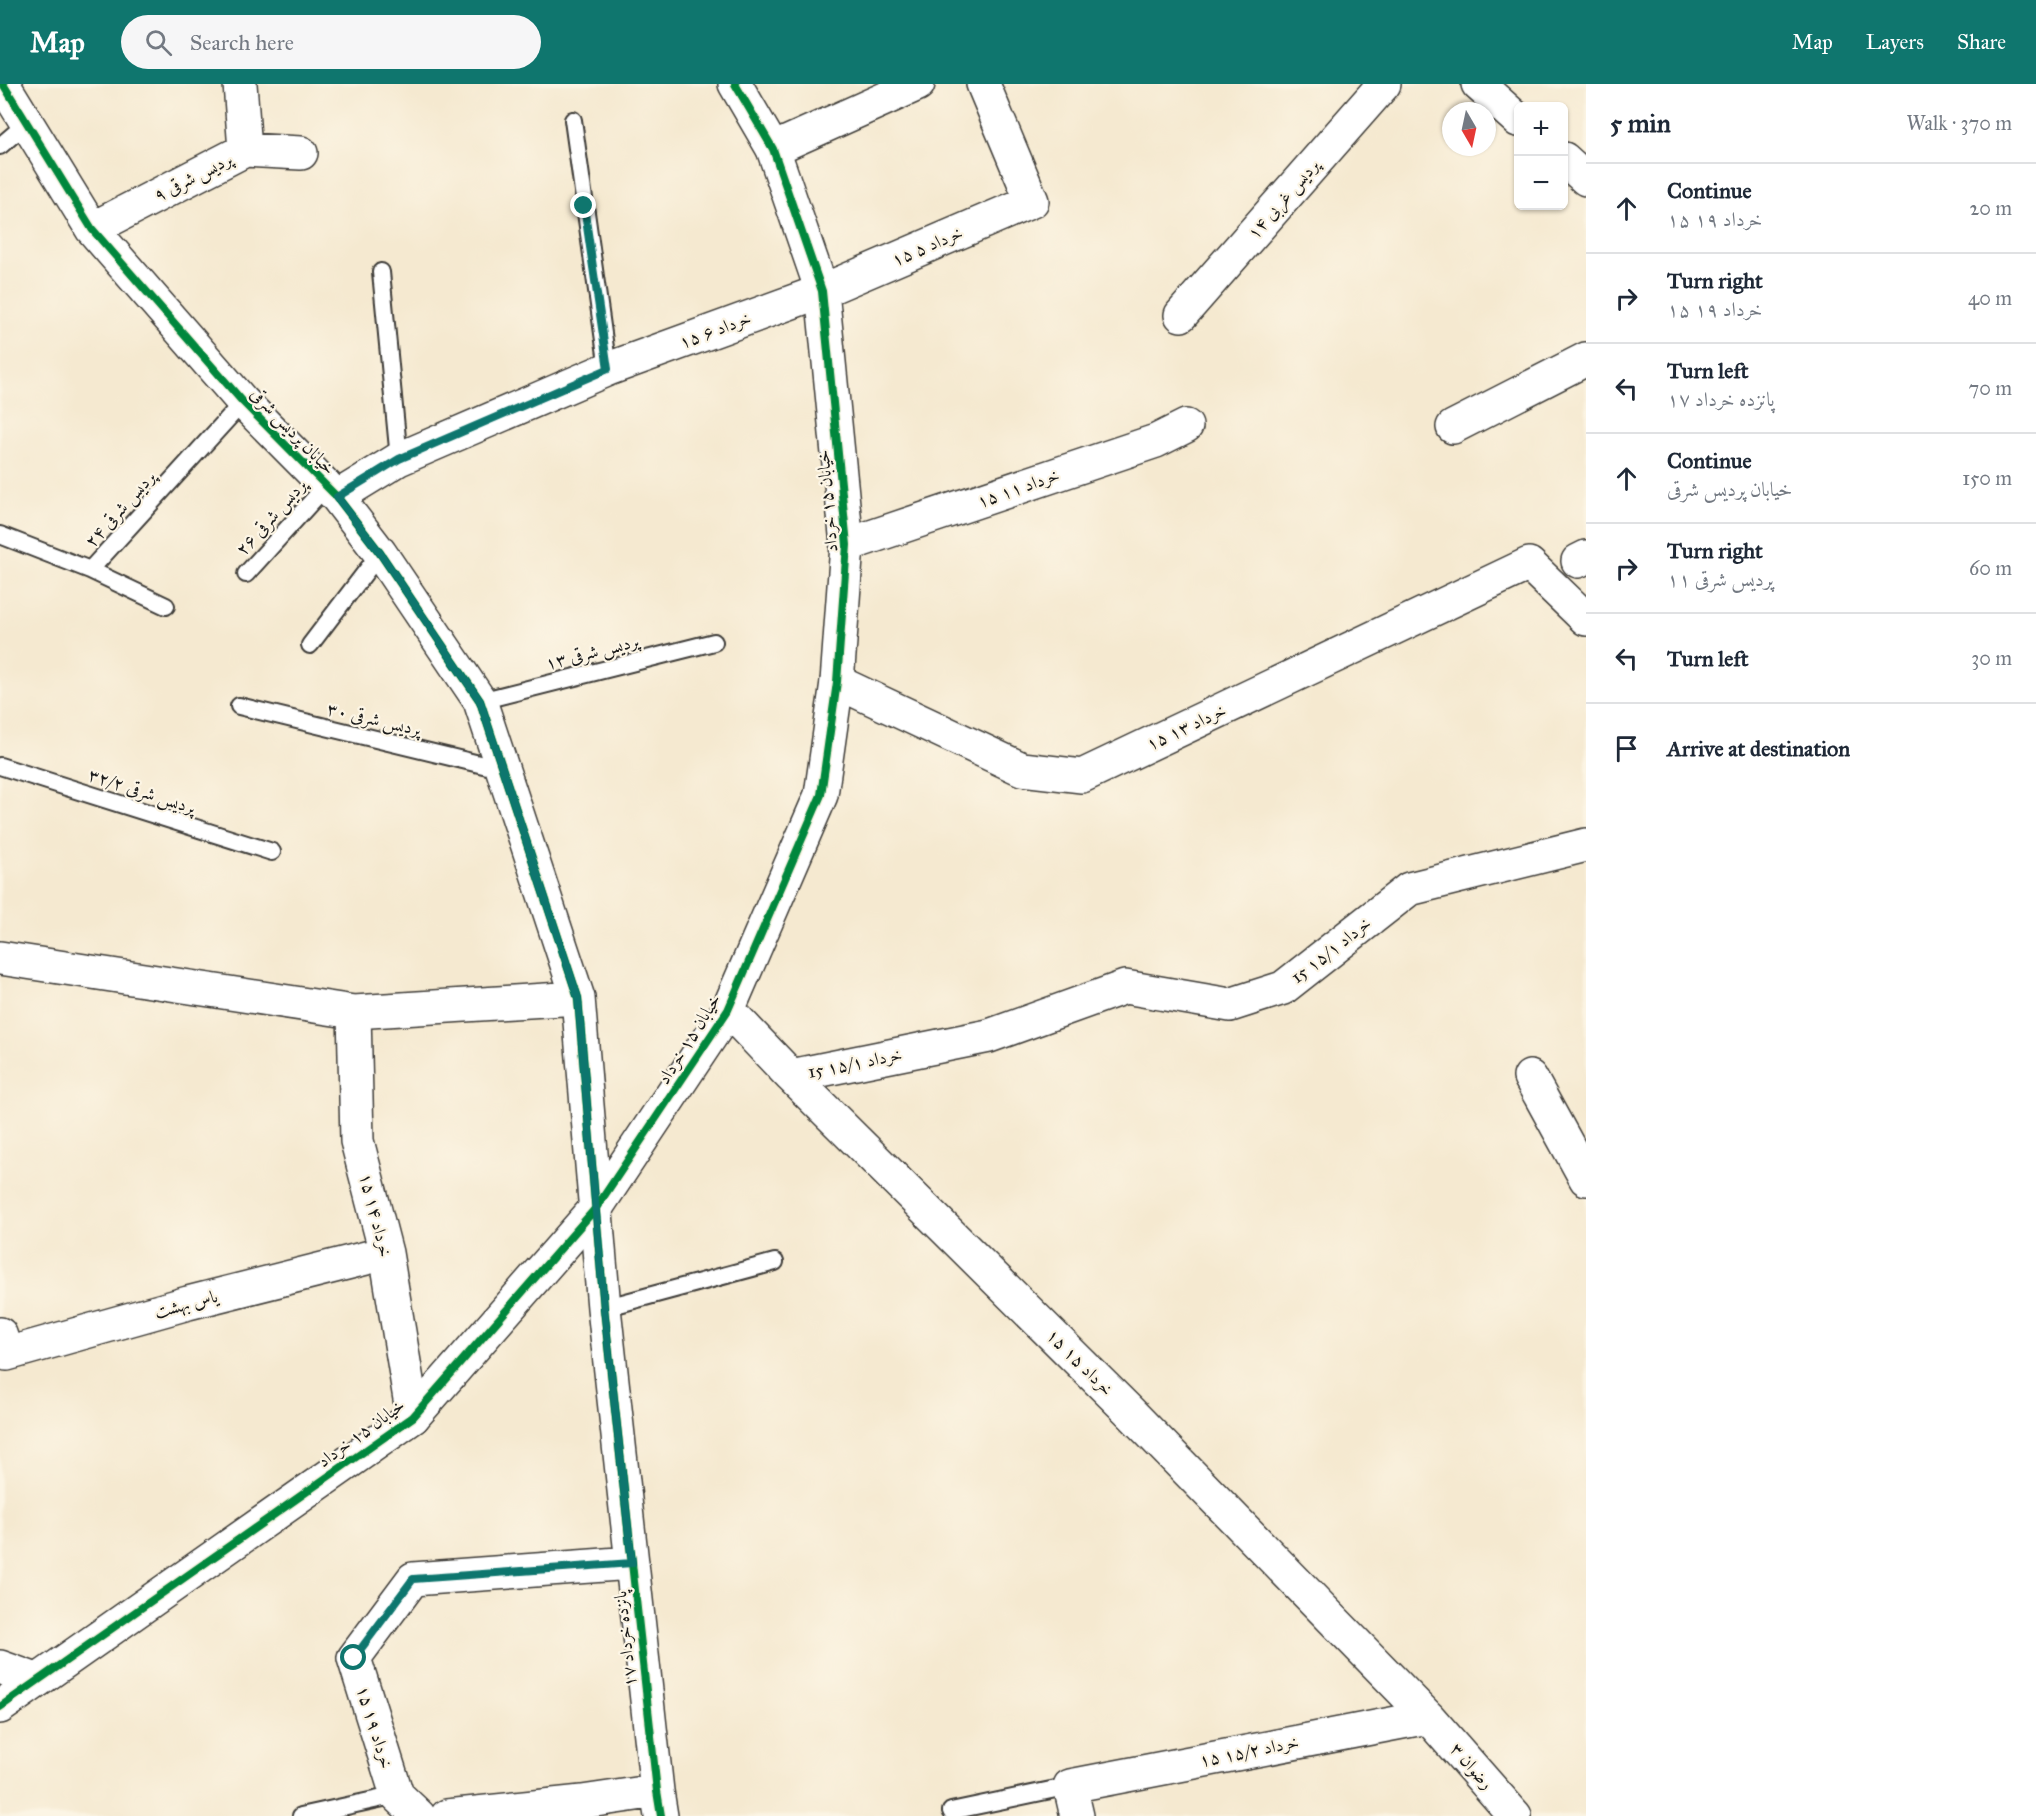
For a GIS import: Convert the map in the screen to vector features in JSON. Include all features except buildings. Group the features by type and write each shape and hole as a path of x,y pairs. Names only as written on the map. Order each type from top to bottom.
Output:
{"street":[{"name":"خیابان پردیس شرقی","path":"3,84 92,229 243,402 331,492 380,553 480,701 500,769 578,998 596,1208"},
{"path":"240,84 245,150"},
{"name":"خیابان ۱۵ خرداد","path":"0,1707 413,1417 596,1208 728,1010 820,795 837,682 847,545 822,291 772,149 735,84"},
{"path":"772,149 918,84"},
{"name":"۱۵ خرداد ۵","path":"822,291 1032,201 983,84"},
{"name":"پردیس غربی ۱۴","path":"1181,315 1384,84"},
{"path":"1478,84 1514,116"},
{"name":"پردیس شرقی ۹","path":"92,229 245,150 301,153"},
{"path":"1568,163 1586,179"},
{"name":"۱۵ خرداد ۶","path":"331,492 399,459 608,369 822,291"},
{"path":"1453,427 1586,359"},
{"name":"۱۵ خرداد ۱۱","path":"847,545 1156,441 1186,426"},
{"name":"۱۵ خرداد ۱۳","path":"837,682 1022,769 1083,776 1529,564 1586,619"},
{"name":"15 خرداد ۱۵/۱","path":"791,1076 990,1036 1125,987 1230,1005 1283,988 1410,889 1586,844"},
{"path":"0,957 354,1012 578,998"},
{"name":"۱۵ خرداد ۱۵","path":"728,1010 791,1076 1128,1410 1428,1717"},
{"name":"۱۵ خرداد ۱۴","path":"354,1012 357,1141 386,1253 413,1417"},
{"path":"1530,1077 1586,1179"},
{"name":"پانزده خرداد ۱۷","path":"596,1208 604,1308 659,1804"},
{"name":"یاس بهشت","path":"0,1334 7,1354 188,1303 386,1253"},
{"name":"۱۵ خرداد ۱۹","path":"408,1806 354,1658 413,1579 632,1563"},
{"path":"0,1667 36,1680"},
{"name":"۱۵ خرداد ۱۵/۲","path":"1073,1801 1428,1717"},
{"name":"رضوان ۳","path":"1428,1717 1515,1816"},
{"path":"447,1816 582,1802 659,1804"}],"lane":[{"path":"573,120 608,369"},
{"path":"0,146 27,123"},
{"path":"381,272 399,459"},
{"name":"پردیس شرقی ۲۴","path":"0,535 90,570 243,402"},
{"name":"پردیس شرقی ۲۶","path":"246,574 331,492"},
{"path":"310,645 380,553"},
{"path":"90,570 166,606"},
{"name":"پردیس شرقی ۱۳","path":"480,701 714,642"},
{"name":"پردیس شرقی ۳۰","path":"239,706 500,769"},
{"name":"پردیس شرقی ۳۲/۲","path":"0,766 272,852"},
{"path":"604,1308 775,1262"},
{"path":"951,1811 1073,1801"},
{"path":"301,1816 408,1806"}],"cycle path":[{"path":"3,84 92,229 243,402 337,497 380,553 480,701 578,998 604,1308 661,1816"},
{"path":"0,1707 413,1417 596,1208 728,1010 821,795 837,682 847,545 822,291 773,149 735,84"}],"route":[{"path":"354,1658 413,1579 632,1563 604,1308 578,998 500,769 480,701 380,553 337,497 399,459 608,369 584,206"}]}
